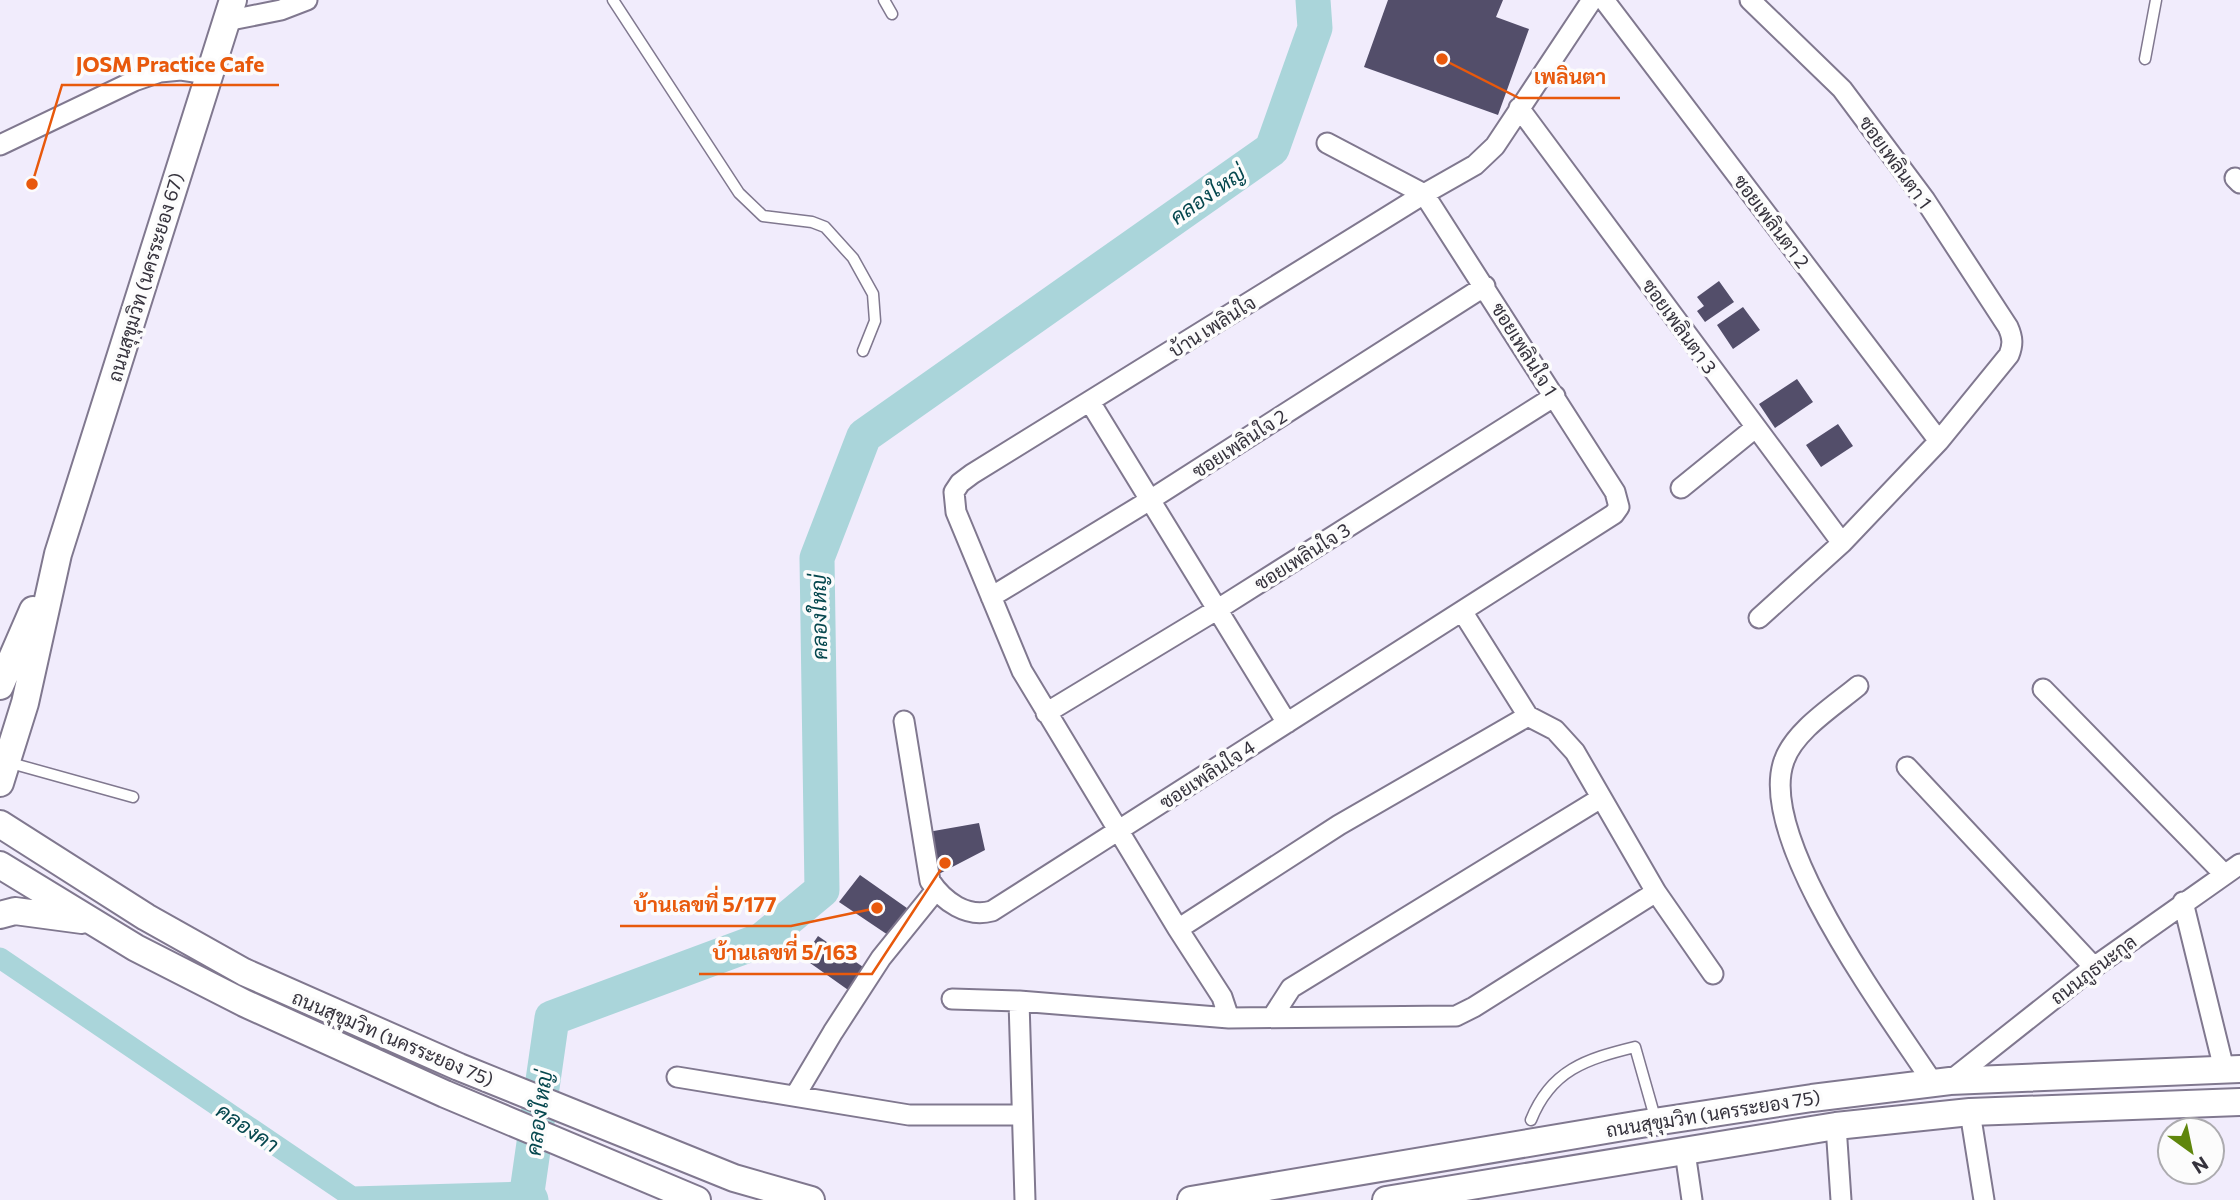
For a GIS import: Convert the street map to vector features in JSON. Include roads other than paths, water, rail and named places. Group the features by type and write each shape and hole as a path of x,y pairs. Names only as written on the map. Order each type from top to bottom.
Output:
{"street":[{"path":"229,11 281,9 307,0"},
{"name":"บ้าน เพลินใจ","path":"991,597 956,512 954,492 960,483 1424,194 1475,166 1495,146 1592,0"},
{"name":"ซอยเพลินตา 2","path":"1604,0 1939,441"},
{"name":"ซอยเพลินตา 1","path":"1750,0 1842,89 1925,200 2012,334 2009,355 1939,441"},
{"name":"ถนนสุขุมวิท (นครระยอง 67)","path":"3,773 25,704 58,554 229,11"},
{"path":"0,145 134,80 181,69 208,74"},
{"name":"ซอยเพลินตา 3","path":"1519,108 1842,543"},
{"path":"1327,143 1424,194"},
{"name":"ซอยเพลินใจ 1","path":"1424,194 1615,492 1619,507"},
{"name":"ซอยเพลินใจ 2","path":"991,597 1150,500 1485,286"},
{"name":"ซอยเพลินใจ 3","path":"1046,713 1218,609 1555,396"},
{"path":"1090,402 1287,723"},
{"path":"1681,488 1755,428"},
{"path":"1759,618 1842,543 1939,441"},
{"name":"ซอยเพลินใจ 4","path":"936,890 961,910 972,914 992,911 1607,520 1619,507"},
{"name":"ถนนสุขุมวิท (นครระยอง 67)","path":"0,686 58,554"},
{"path":"991,597 1022,671 1222,997 1228,1018"},
{"path":"1462,611 1528,716 1555,730 1575,752 1656,892 1713,974"},
{"path":"1858,686 1800,735 1789,748 1780,776 1781,802 1794,849 1849,955 1942,1082"},
{"path":"2043,689 2232,869"},
{"path":"1178,929 1339,825 1528,716"},
{"path":"795,1096 881,958 936,890 927,870 904,721"},
{"path":"1907,767 2094,967"},
{"path":"1273,1016 1292,988 1601,798"},
{"name":"ถนนสุขุมวิท (นครระยอง 75)","path":"0,824 146,917 244,972 459,1067 734,1178 811,1200"},
{"name":"ถนนสุขุมวิท (นครระยอง 75)","path":"0,865 136,948 244,1003 445,1094 697,1200"},
{"name":"ถนนภูธนะกูล","path":"1942,1082 2094,967 2232,869"},
{"path":"952,999 1019,1001 1228,1018 1456,1016 1656,892"},
{"path":"2183,902 2232,1069"},
{"path":"0,915 15,911 90,921"},
{"path":"1019,1001 1025,1200"},
{"name":"ถนนสุขุมวิท (นครระยอง 75)","path":"1191,1200 1378,1167 1812,1098 1942,1082 2232,1069"},
{"path":"677,1077 909,1115 1022,1115"},
{"name":"ถนนสุขุมวิท (นครระยอง 75)","path":"1384,1200 1508,1190 1685,1152 1836,1126 1970,1112 2240,1102"},
{"path":"1970,1112 1984,1200"},
{"path":"1836,1126 1841,1200"},
{"path":"1685,1152 1692,1200"},
{"path":"1378,1167 1384,1200"}],"lane":[{"path":"613,0 739,193 763,216 812,222 825,227 853,258 873,294 875,321 863,351"},
{"path":"884,0 892,14"},
{"path":"2145,59 2156,0"},
{"path":"3,773 133,797"},
{"path":"1531,1120 1547,1089 1556,1079 1594,1057 1635,1047 1656,1122"}],"waterway":[{"name":"คลองใหญ่","path":"531,1200 527,1192 552,1018 762,940 822,890 817,558 864,436 1272,149 1315,28 1313,0"},
{"name":"คลองคา","path":"0,958 352,1197 527,1192"}],"place":[{"name":"เพลินตา","path":"1442,59"},
{"name":"JOSM Practice Cafe","path":"32,184"},
{"name":"บ้านเลขที่ 5/163","path":"945,863"},
{"name":"บ้านเลขที่ 5/177","path":"877,908"}]}
